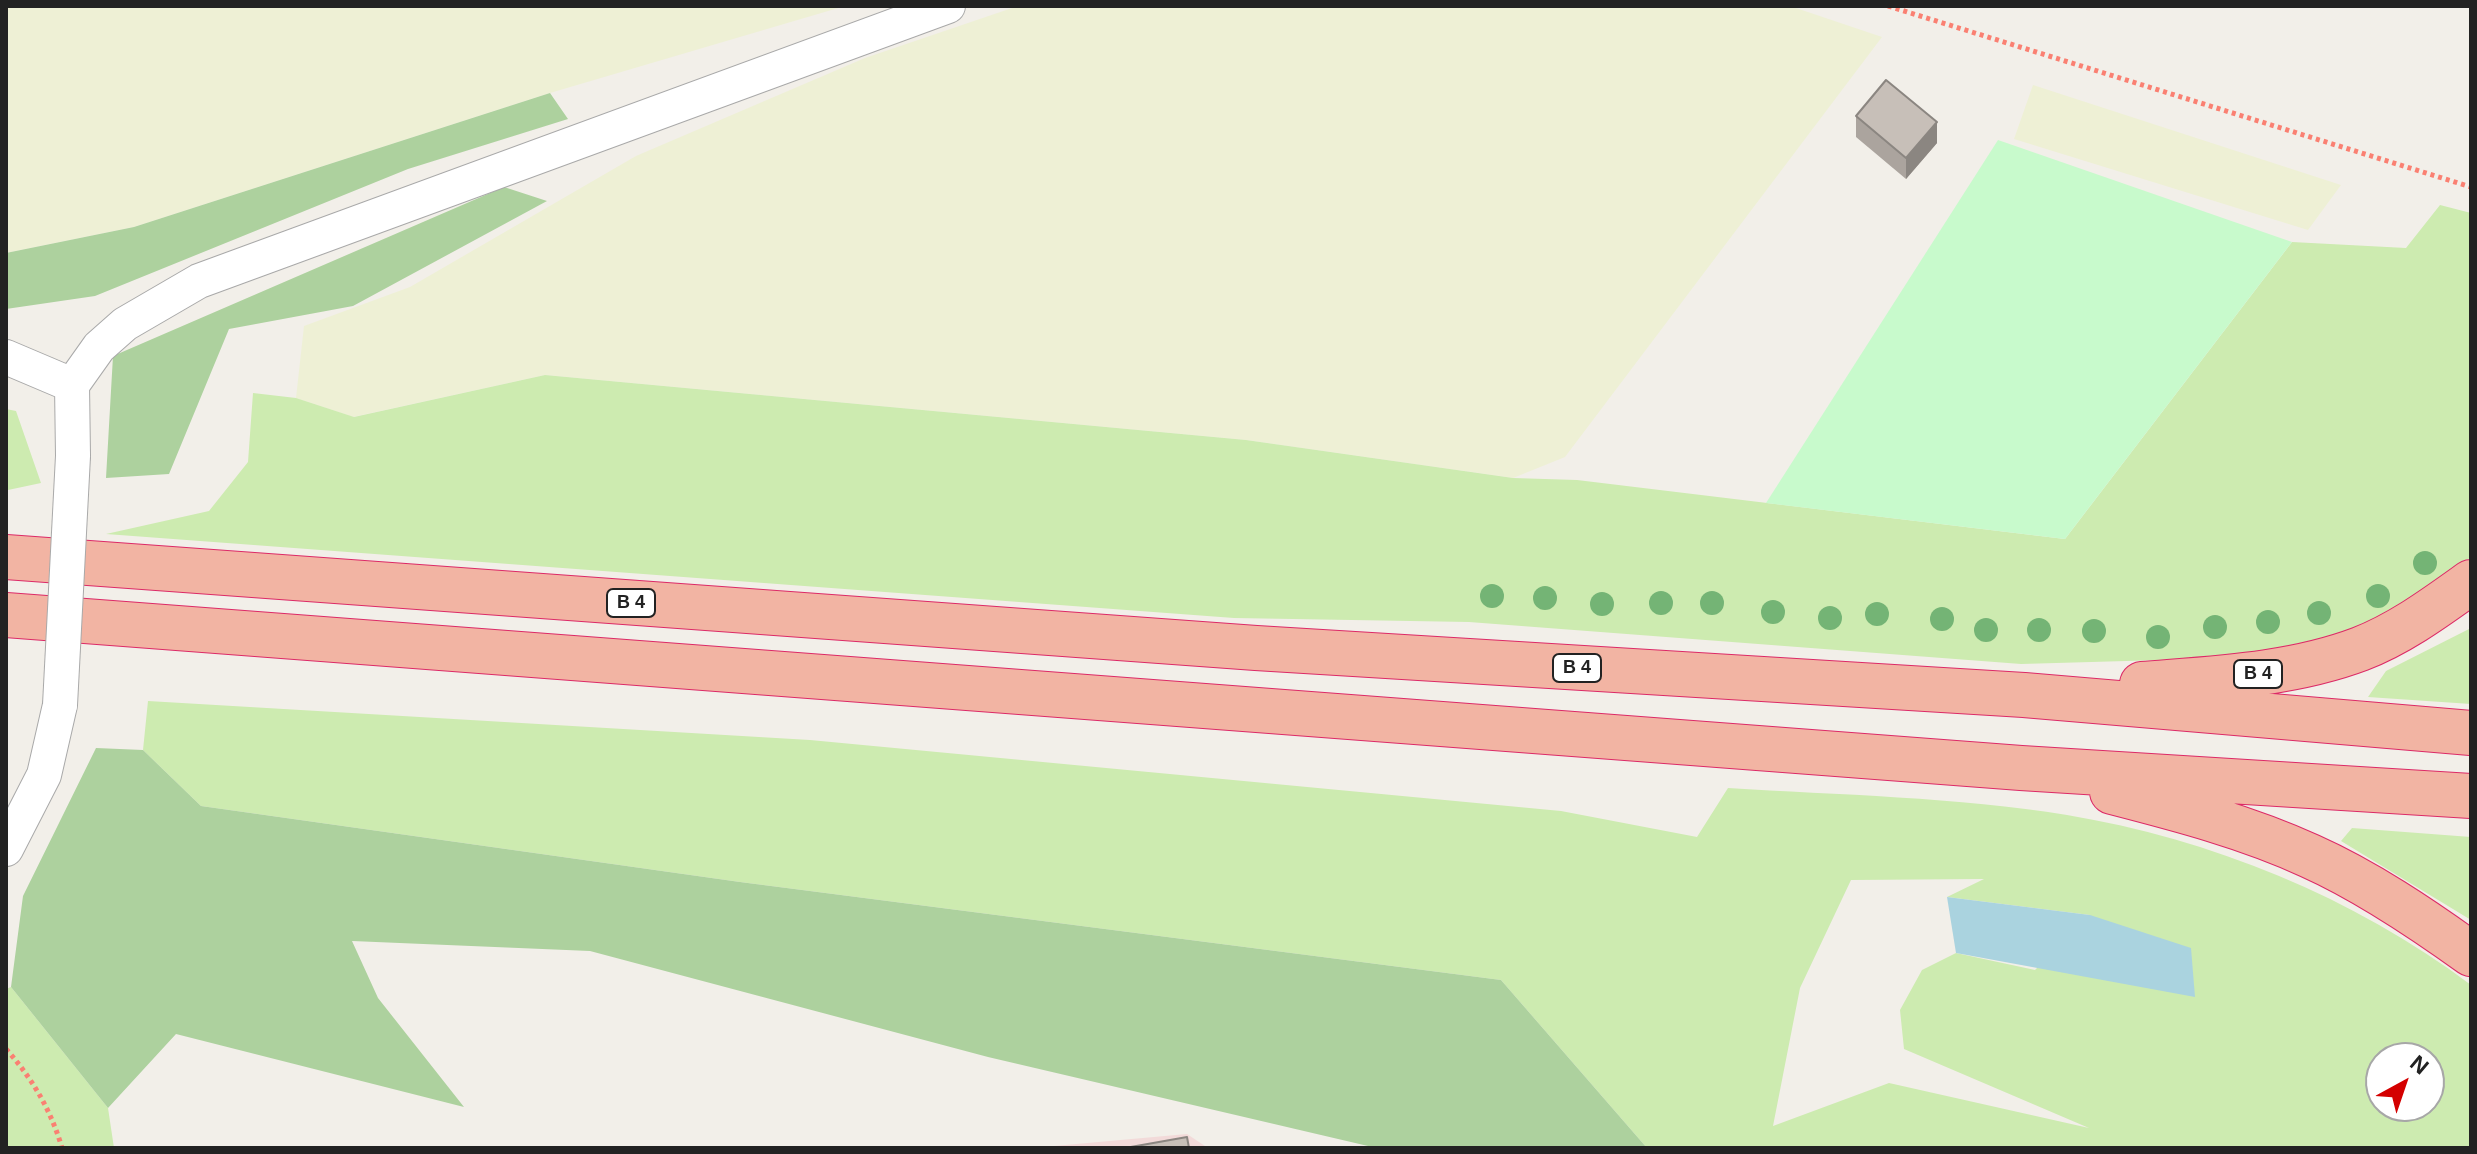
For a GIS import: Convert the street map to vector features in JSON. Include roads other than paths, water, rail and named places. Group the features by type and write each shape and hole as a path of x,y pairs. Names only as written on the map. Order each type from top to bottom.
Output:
{"highway":[{"name":"B 4","path":"6,557 1256,648 2024,695 2471,733"},
{"name":"B 4","path":"2024,695 2278,670 2360,649 2420,619 2471,582"},
{"path":"6,615 2021,768 2471,796"},
{"path":"2021,768 2136,798 2251,833 2310,856 2368,887 2471,954"}],"street":[{"path":"6,849 44,775 60,705 73,456 72,385 99,347 125,324 199,281 948,6"},
{"path":"6,357 72,385"}],"water":[{"path":"1947,897 2090,915 2191,948 2195,997 1956,953"}]}
